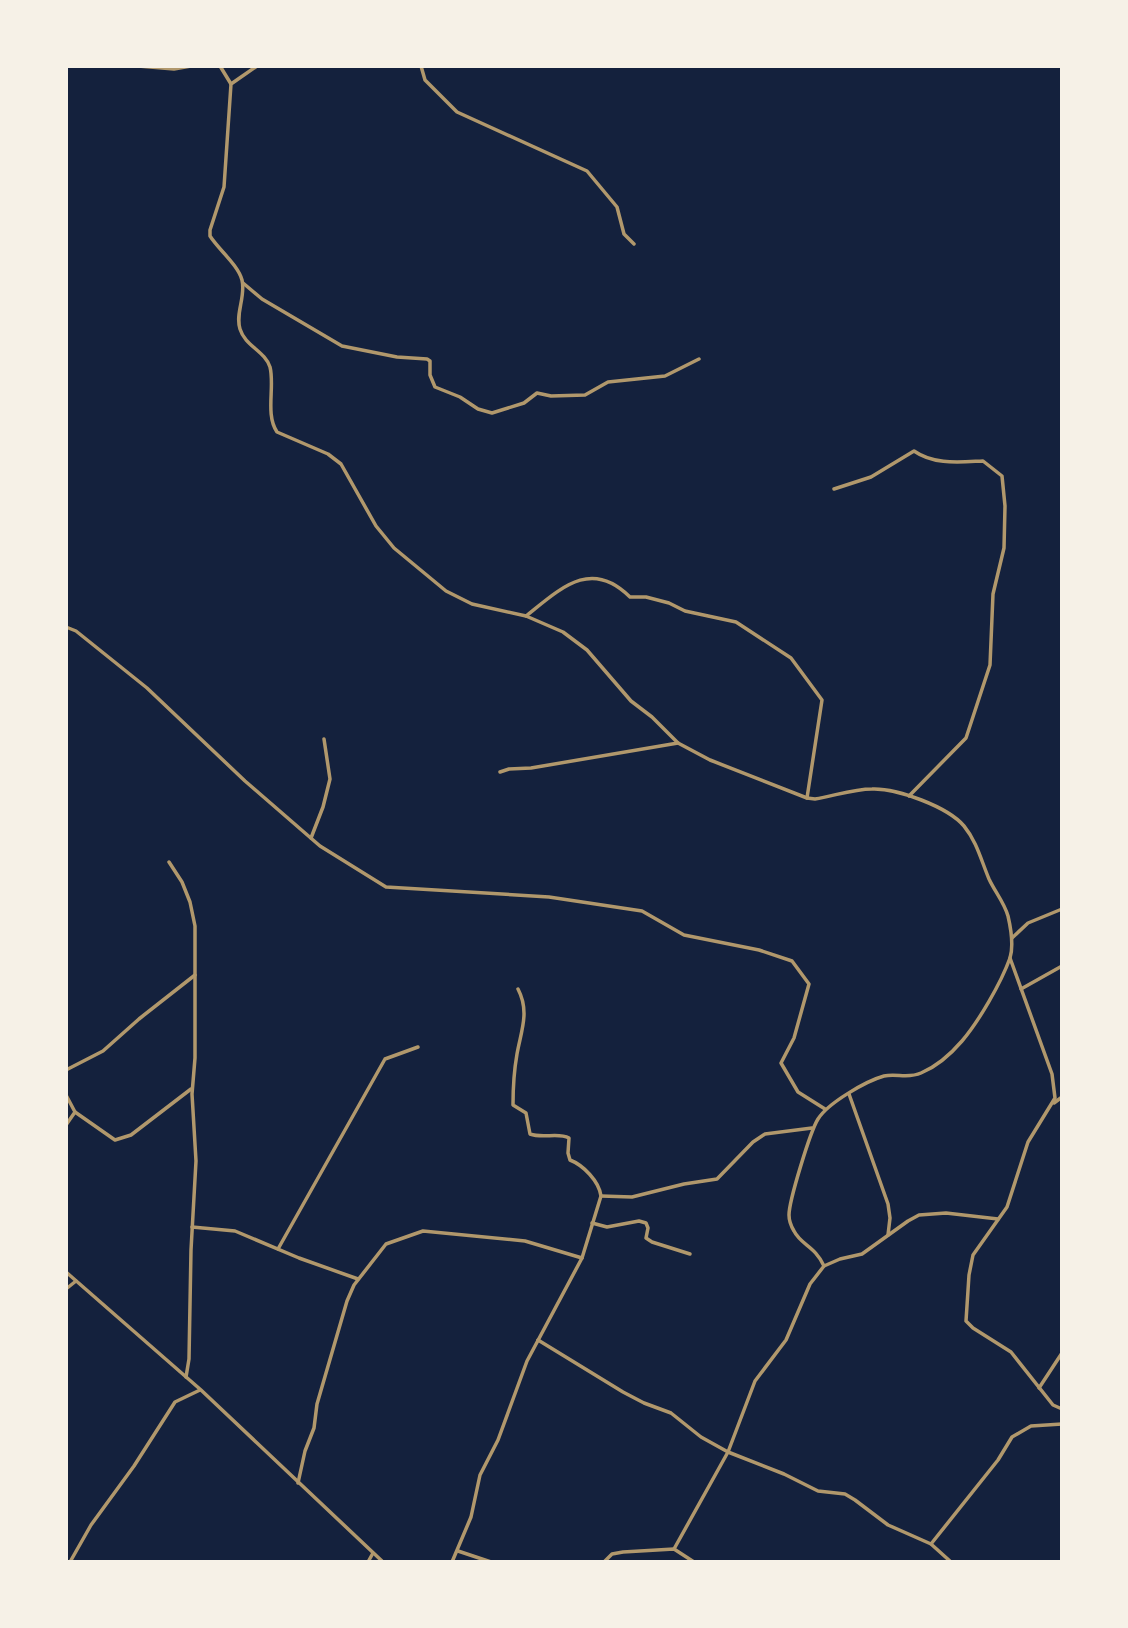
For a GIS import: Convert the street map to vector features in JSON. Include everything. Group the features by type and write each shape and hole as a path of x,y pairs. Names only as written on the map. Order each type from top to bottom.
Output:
{"street":[{"path":"138,66 174,69 191,66"},
{"path":"220,66 231,83 224,187 210,236 241,276 243,283 238,320 240,329 247,342 269,363 272,378 272,415 277,432 328,454 341,464 376,526 394,548 430,578 472,604 526,616 575,640 631,701 678,743 710,760 807,798 873,789 909,796 938,808 963,825 980,853 990,882 1003,902 1012,938 1010,958 975,1024 951,1054 910,1077 886,1076 875,1079 826,1109 814,1128 789,1214 796,1235 817,1252 824,1266"},
{"path":"231,83 263,66"},
{"path":"421,66 425,80 457,112 587,171 617,207 624,234 634,244"},
{"path":"243,283 262,299 342,346 397,357 427,359 430,361 430,375 435,387 460,397 478,409 492,412 524,403 537,393 568,397 585,395 608,382 665,376 699,359"},
{"path":"834,489 871,477 914,451 926,459 983,461 1002,477 1005,506 1004,548 993,594 990,665 966,738 909,796"},
{"path":"526,616 575,582 600,577 621,586 630,597 646,597 696,614 736,622 797,665 822,701 807,798"},
{"path":"66,627 76,631 147,688 245,781 311,838 386,887 549,897 613,905 642,911 684,934 759,950 792,961 808,984 794,1038 780,1063 798,1092 826,1109"},
{"path":"311,838 330,779 324,739"},
{"path":"500,772 678,743"},
{"path":"169,862 182,882 195,926 195,1058 192,1088 196,1161 189,1359 186,1377"},
{"path":"1012,938 1028,923 1062,909"},
{"path":"1010,958 1052,1074 1055,1097 1053,1105"},
{"path":"1021,989 1062,966"},
{"path":"66,1070 103,1051 195,975"},
{"path":"452,1562 471,1517 480,1475 498,1440 520,1376 582,1258 601,1196 599,1188 580,1164 568,1157 569,1138 562,1135 552,1137 530,1134 526,1113 513,1105 515,1067 524,1023 524,1000 518,989"},
{"path":"278,1250 385,1059 418,1047"},
{"path":"66,1095 75,1112 115,1140 131,1135 192,1088"},
{"path":"849,1094 887,1203 890,1218 888,1235"},
{"path":"1062,1097 1053,1105 1028,1142 1010,1200 973,1255 966,1321 1011,1352 1053,1405 1062,1409"},
{"path":"66,1125 75,1112"},
{"path":"601,1196 632,1197 684,1184 717,1180 753,1142 765,1135 814,1128"},
{"path":"674,1549 728,1452 755,1381 786,1340 810,1284 824,1266 862,1254 908,1221 932,1213 998,1219"},
{"path":"592,1223 607,1227 639,1221 646,1223 646,1238 690,1254"},
{"path":"192,1227 235,1231 358,1279"},
{"path":"298,1483 347,1301 358,1279 386,1244 423,1231 525,1241 582,1258"},
{"path":"66,1272 201,1390 383,1562"},
{"path":"66,1289 76,1281"},
{"path":"537,1340 623,1392 671,1413 701,1437 728,1452 818,1491 845,1494 888,1525 931,1544 951,1562"},
{"path":"1039,1388 1062,1353"},
{"path":"70,1562 95,1519 134,1466 175,1402 201,1390"},
{"path":"931,1544 998,1460 1012,1437 1031,1426 1062,1424"},
{"path":"604,1562 612,1554 674,1549 694,1562"},
{"path":"458,1551 491,1562"},
{"path":"368,1562 373,1553"}]}
